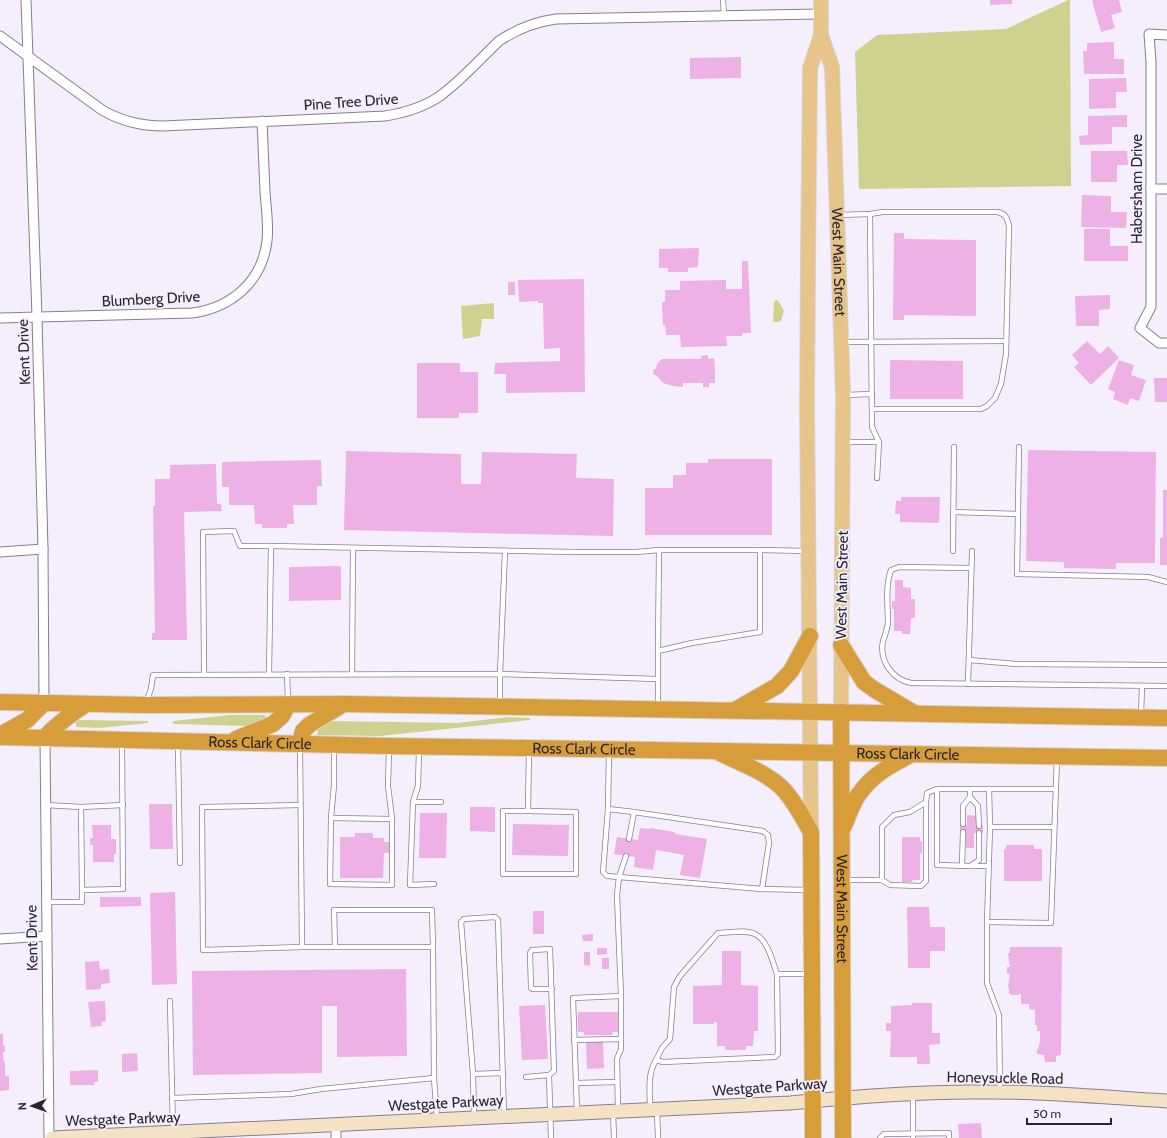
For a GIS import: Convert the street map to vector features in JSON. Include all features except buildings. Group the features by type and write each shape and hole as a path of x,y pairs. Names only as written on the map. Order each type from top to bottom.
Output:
{"highway":[{"path":"734,710 777,686 791,671 810,636"},
{"path":"841,645 864,682 874,690 914,713"},
{"path":"0,702 144,705 344,704 1167,718"},
{"path":"0,736 27,720 44,703"},
{"path":"45,738 53,728 86,704"},
{"path":"229,742 273,724 282,716 288,704"},
{"path":"300,744 303,731 309,725 344,704"},
{"name":"West Main Street","path":"841,712 843,1138"},
{"name":"Ross Clark Circle","path":"0,736 334,745 1167,758"},
{"path":"716,752 767,776 780,786 792,800 811,832"},
{"path":"842,831 858,795 872,778 884,769 911,754"},
{"name":"West Main Street","path":"811,832 813,1138"}],"main road":[{"name":"West Main Street","path":"811,832 807,400 810,68 821,35 821,7"},
{"name":"West Main Street","path":"821,35 832,67 842,342 844,442 841,712"},
{"name":"Honeysuckle Road","path":"842,1098 913,1094 1000,1092 1167,1101"},
{"name":"Westgate Parkway","path":"50,1138 504,1117 812,1101 842,1098"}],"street":[{"name":"Kent Drive","path":"26,0 44,549 44,703"},
{"name":"Pine Tree Drive","path":"0,36 102,110 128,122 163,126 385,116 416,108 440,96 499,41 509,34 520,28 544,20 724,15 821,7"},
{"name":"Habersham Drive","path":"1167,35 1149,34 1151,62 1152,307 1140,328 1159,343 1167,343"},
{"name":"Blumberg Drive","path":"0,318 202,312 217,307 239,294 250,283 258,270 267,240 262,121"},
{"path":"1151,189 1167,189"},
{"path":"0,552 44,549"},
{"name":"Kent Drive","path":"45,738 46,936 50,1138"},
{"path":"0,939 46,936"},
{"path":"336,1125 336,1138"}],"lane":[{"path":"723,0 724,15"},
{"path":"838,215 883,212 998,212 1003,213 1009,226 1006,354 1001,384 995,398 987,406 980,409 872,409"},
{"path":"870,214 872,427 878,442 877,478"},
{"path":"842,342 1006,341"},
{"path":"843,394 872,394"},
{"path":"844,442 878,442"},
{"path":"953,551 954,447"},
{"path":"1019,447 1017,574 1148,577 1167,582"},
{"path":"953,512 1018,514"},
{"path":"204,674 203,532 234,531 240,546 574,552 636,552 659,550 809,551"},
{"path":"269,674 270,546"},
{"path":"352,674 353,548"},
{"path":"658,709 659,550"},
{"path":"658,651 692,643 760,632 760,550"},
{"path":"500,707 505,551"},
{"path":"968,684 972,551"},
{"path":"971,568 899,567 891,570 888,579 888,629 883,642 883,656 887,667 895,676 911,682 1167,686"},
{"path":"969,660 1016,664 1167,665"},
{"path":"286,674 288,704"},
{"path":"144,705 152,689 153,675 500,674 657,679"},
{"path":"1141,717 1142,686"},
{"path":"82,890 123,889 122,739"},
{"path":"178,740 180,863"},
{"path":"300,744 302,947"},
{"path":"334,745 330,884 392,885 392,819 388,786 389,746"},
{"path":"419,746 418,786 413,802 410,885 434,884"},
{"path":"528,811 529,748"},
{"path":"609,750 608,810 603,872 606,876 762,889 811,890"},
{"path":"987,922 1051,923 1057,756"},
{"path":"842,880 882,880 890,884 920,886 926,881 927,793 937,789 1056,789"},
{"path":"937,789 937,865 988,866"},
{"path":"989,789 990,827 988,866 987,983 999,1014 1000,1092"},
{"path":"963,824 963,806 970,797 970,790"},
{"path":"970,797 978,806 979,826"},
{"path":"413,802 442,802"},
{"path":"882,880 882,827 894,815 910,812 926,802"},
{"path":"45,805 81,807 122,805"},
{"path":"300,805 202,807 203,950 302,947 433,947"},
{"path":"46,902 82,902 81,807"},
{"path":"608,810 634,812 763,831 768,835 769,843 762,889"},
{"path":"503,811 528,811 576,812 576,874 503,874 503,811"},
{"path":"629,839 634,812"},
{"path":"331,818 392,819"},
{"path":"990,827 1054,827"},
{"path":"962,865 963,832"},
{"path":"970,866 978,860 979,833"},
{"path":"614,1138 617,1058 621,1049 621,996 617,895 619,877 626,856"},
{"path":"335,947 334,910 432,910 434,1078 437,1120"},
{"path":"474,1118 473,1074 461,922 464,919 495,917 498,920 504,1117"},
{"path":"656,1060 663,1062 775,1057 778,1054 777,974 771,955 763,940 756,934 746,932 718,933 680,976 674,987 670,1039 662,1048 651,1068 650,1078 658,1138"},
{"path":"526,1077 549,1075 554,1071 552,989 550,950 532,950 530,953 531,988 533,990 552,989"},
{"path":"777,974 812,974"},
{"path":"577,1113 572,998 621,996"},
{"path":"170,1001 174,1133"},
{"path":"574,1040 621,1039"},
{"path":"473,1074 503,1073"},
{"path":"549,1075 551,1138"},
{"path":"172,1098 291,1094 321,1088 434,1078"},
{"path":"576,1084 617,1082"},
{"path":"913,1094 913,1136"},
{"path":"880,1138 884,1134 895,1136 928,1136 949,1133 949,1138"}],"green space":[{"path":"1070,0 1071,186 859,189 855,52 877,35 1006,29"},
{"path":"777,300 784,311 781,321 773,322 774,301"},
{"path":"494,303 494,319 482,319 480,336 463,339 461,306"},
{"path":"230,715 265,715 267,721 249,726 173,724 173,721"},
{"path":"508,717 530,718 530,720 380,736 317,735 319,726 335,721 458,723"},
{"path":"76,721 148,721 148,723 100,728 76,727"}]}
